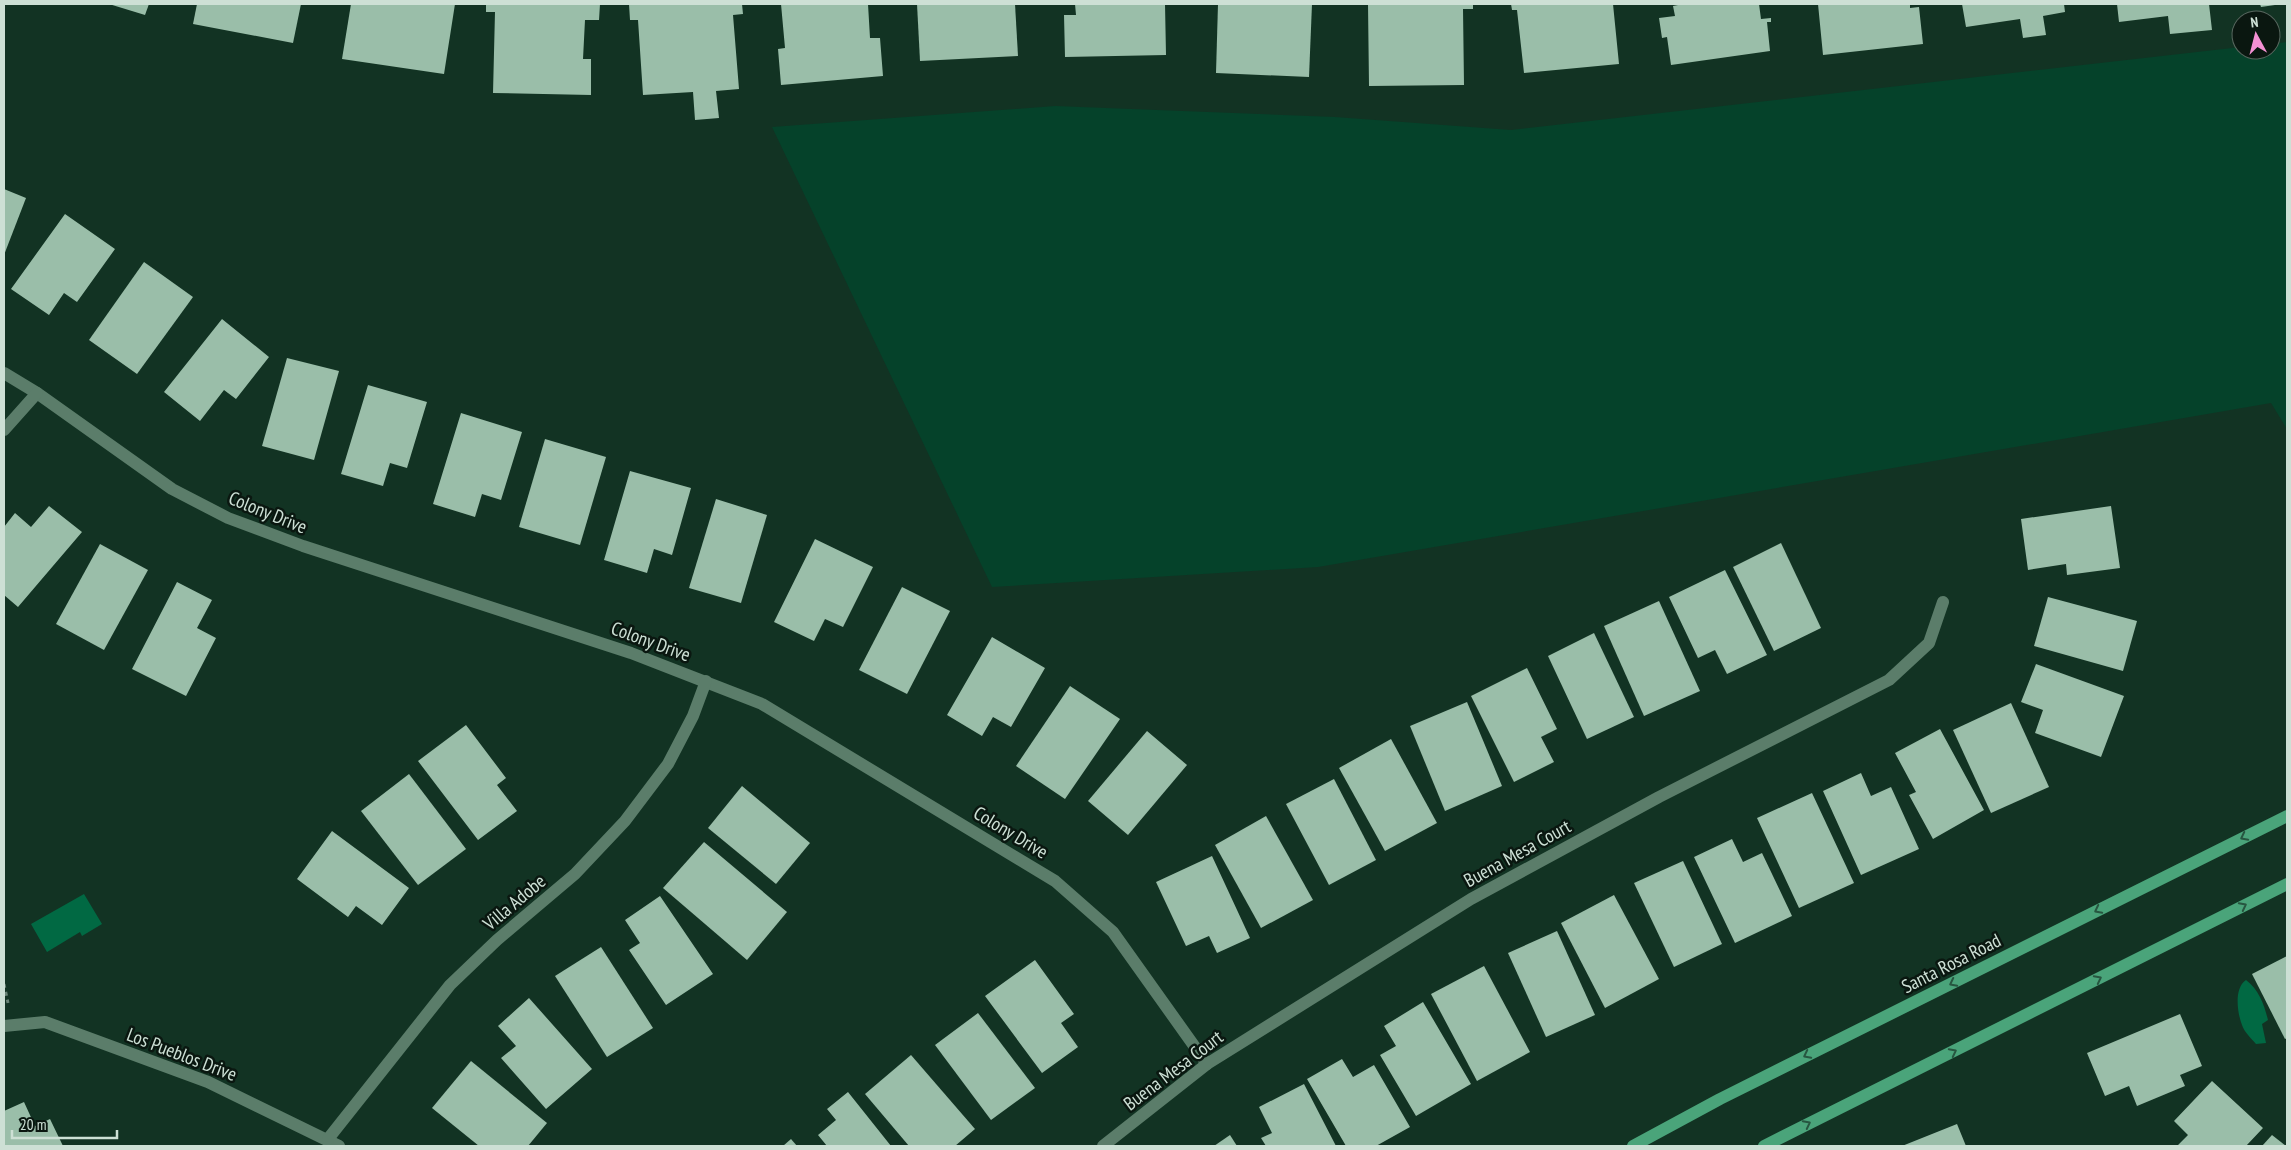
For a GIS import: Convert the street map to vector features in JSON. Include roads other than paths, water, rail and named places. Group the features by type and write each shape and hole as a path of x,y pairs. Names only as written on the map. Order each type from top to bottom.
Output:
{"main road":[{"name":"Santa Rosa Road","path":"1633,1146 1720,1099 2287,816"},
{"path":"1764,1146 2287,884"}],"street":[{"name":"Colony Drive","path":"4,373 37,393 172,490 228,518 303,546 632,653 762,704 1054,881 1112,932 1207,1064"},
{"path":"4,430 37,393"},
{"name":"Buena Mesa Court","path":"1103,1146 1207,1064 1471,899 1659,797 1889,680 1929,643 1943,602"},
{"name":"Villa Adobe","path":"333,1143 450,985 497,940 575,874 625,821 668,764 694,716 706,681"},
{"name":"Los Pueblos Drive","path":"4,1026 44,1022 208,1082 333,1143"}]}
